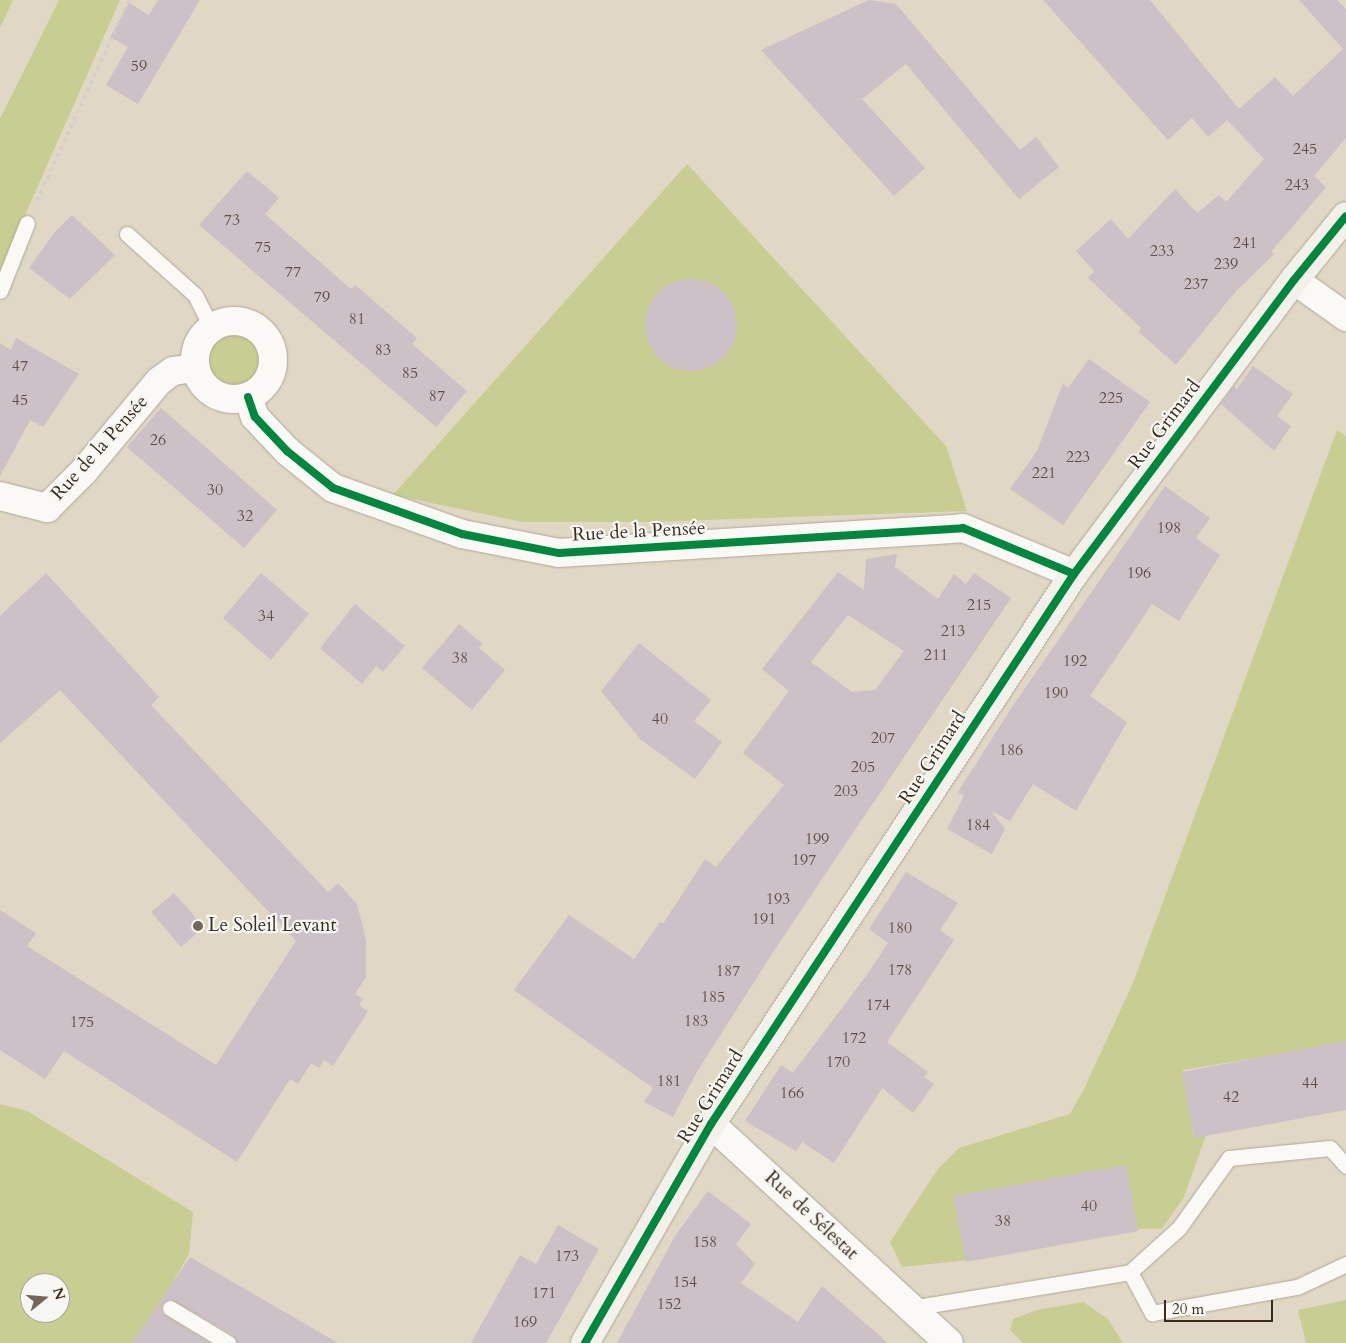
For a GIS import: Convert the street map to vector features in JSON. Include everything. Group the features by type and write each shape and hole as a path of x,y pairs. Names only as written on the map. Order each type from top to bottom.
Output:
{"street":[{"name":"Rue Grimard","path":"584,1343 711,1124 1074,574 1294,280 1346,216"},
{"path":"1294,280 1346,317"},
{"path":"237,320 261,331 269,341 273,354 268,380 248,397 236,400 212,393 202,384 195,368 196,347 211,327 237,320"},
{"name":"Rue de la Pensée","path":"0,496 46,508 84,472 159,381 173,371 195,368"},
{"name":"Rue de la Pensée","path":"248,397 255,417 287,451 333,488 462,534 559,553 963,528 1074,574"},
{"name":"Rue de Sélestat","path":"711,1124 949,1343"}],"lane":[{"path":"0,291 27,224"},
{"path":"127,234 195,295 211,327"},
{"path":"911,1308 1130,1272 1179,1228 1229,1158 1330,1148 1346,1166"},
{"path":"1130,1272 1152,1313 1297,1288 1346,1264"},
{"path":"170,1308 228,1343"}],"path":[{"path":"27,224 129,0"}],"green space":[{"path":"0,0 13,0 0,28"},
{"path":"59,0 120,0 0,272 0,119"},
{"path":"687,164 946,446 967,511 649,522 522,522 393,495"},
{"path":"234,321 249,324 262,332 270,345 273,360 270,375 262,388 249,396 234,399 219,396 206,388 198,375 195,360 198,345 206,332 219,324"},
{"path":"1337,430 1346,436 1346,1043 1183,1070 1193,1134 1207,1132 1184,1197 1162,1229 1135,1229 969,1260 902,1267 890,1242 938,1169 959,1148 1070,1114 1084,1089 1133,983"},
{"path":"0,1104 27,1111 193,1212 189,1254 138,1343 0,1343"},
{"path":"1346,1300 1346,1343 1306,1343 1298,1310"},
{"path":"1083,1302 1108,1319 1123,1343 1023,1343 1010,1330 1013,1319 1037,1310"}],"building":[{"path":"158,0 200,0 138,104 106,85 128,47 110,37 129,3 149,15"},
{"path":"869,0 896,4 1020,150 1036,137 1059,167 1019,199 906,64 862,99 925,168 894,196 761,50"},
{"path":"1043,0 1150,0 1239,109 1275,77 1293,96 1343,49 1299,0 1337,0 1346,9 1346,138 1314,176 1326,187 1271,252 1274,254 1235,292 1176,365 1139,332 1141,328 1088,278 1094,271 1076,251 1111,219 1128,239 1175,189 1197,213 1219,195 1226,202 1264,159 1227,120 1208,137 1192,118 1168,140"},
{"path":"247,171 279,198 265,214 351,289 355,285 417,338 412,344 467,391 436,427 199,225"},
{"path":"72,215 115,255 70,299 29,268 54,233"},
{"path":"691,279 709,282 724,292 734,307 737,325 734,343 724,358 709,368 691,371 673,368 658,358 648,343 645,325 648,307 658,292 673,282"},
{"path":"16,338 79,374 43,427 30,420 0,476 0,343 11,350"},
{"path":"1089,359 1150,402 1063,525 1010,489 1037,451 1063,383 1068,388"},
{"path":"1253,366 1293,394 1277,416 1291,426 1274,451 1221,404 1234,386 1237,389"},
{"path":"161,408 277,510 244,548 127,447"},
{"path":"1165,486 1210,518 1196,538 1220,555 1179,621 1152,604 1090,696 1127,722 1076,811 1033,784 1010,821 991,811 1005,829 992,854 947,829 964,796 958,792 1012,707"},
{"path":"897,554 895,567 938,599 954,574 966,584 974,573 1011,598 779,943 695,1075 673,1117 644,1102 653,1088 514,990 569,915 634,959 660,922 663,924 705,859 716,867 784,785 743,753 789,691 762,669 838,572 864,590 866,559","holes":["848,615 904,651 875,690 852,692 811,662"]},
{"path":"46,573 159,697 151,705 328,892 338,883 357,904 366,940 366,977 355,994 363,999 359,1005 368,1011 333,1066 324,1060 319,1068 311,1063 298,1084 290,1079 237,1162 64,1051 45,1079 0,1050 0,910 36,933 27,946 216,1065 296,941 60,690 0,743 0,616"},
{"path":"261,573 309,614 271,660 223,618"},
{"path":"355,604 405,646 383,672 376,666 362,684 320,648"},
{"path":"459,624 483,644 479,648 505,670 472,710 422,668"},
{"path":"639,643 711,700 694,721 722,742 695,779 640,739 601,691"},
{"path":"906,872 958,903 940,930 954,940 887,1042 928,1072 924,1077 934,1084 913,1113 882,1088 834,1163 802,1142 796,1151 745,1121 781,1065 793,1073 869,972 888,943 869,929"},
{"path":"174,893 204,927 181,947 151,912"},
{"path":"1346,1041 1346,1110 1194,1138 1182,1072"},
{"path":"1126,1165 1138,1231 966,1262 953,1196"},
{"path":"708,1191 751,1224 736,1244 755,1264 741,1283 798,1322 822,1286 888,1343 617,1343 675,1236"},
{"path":"558,1225 599,1249 546,1343 471,1343 520,1255 536,1264"},
{"path":"190,1257 338,1343 237,1343 233,1335 170,1299 162,1304 162,1313 210,1343 132,1343"}],"cycle path":[{"path":"585,1343 711,1124 1074,574 1294,280 1346,216"},
{"path":"248,397 255,417 287,451 333,488 462,534 559,553 963,528 1074,574"}],"place":[{"name":"Le Soleil Levant","path":"198,926"}]}
